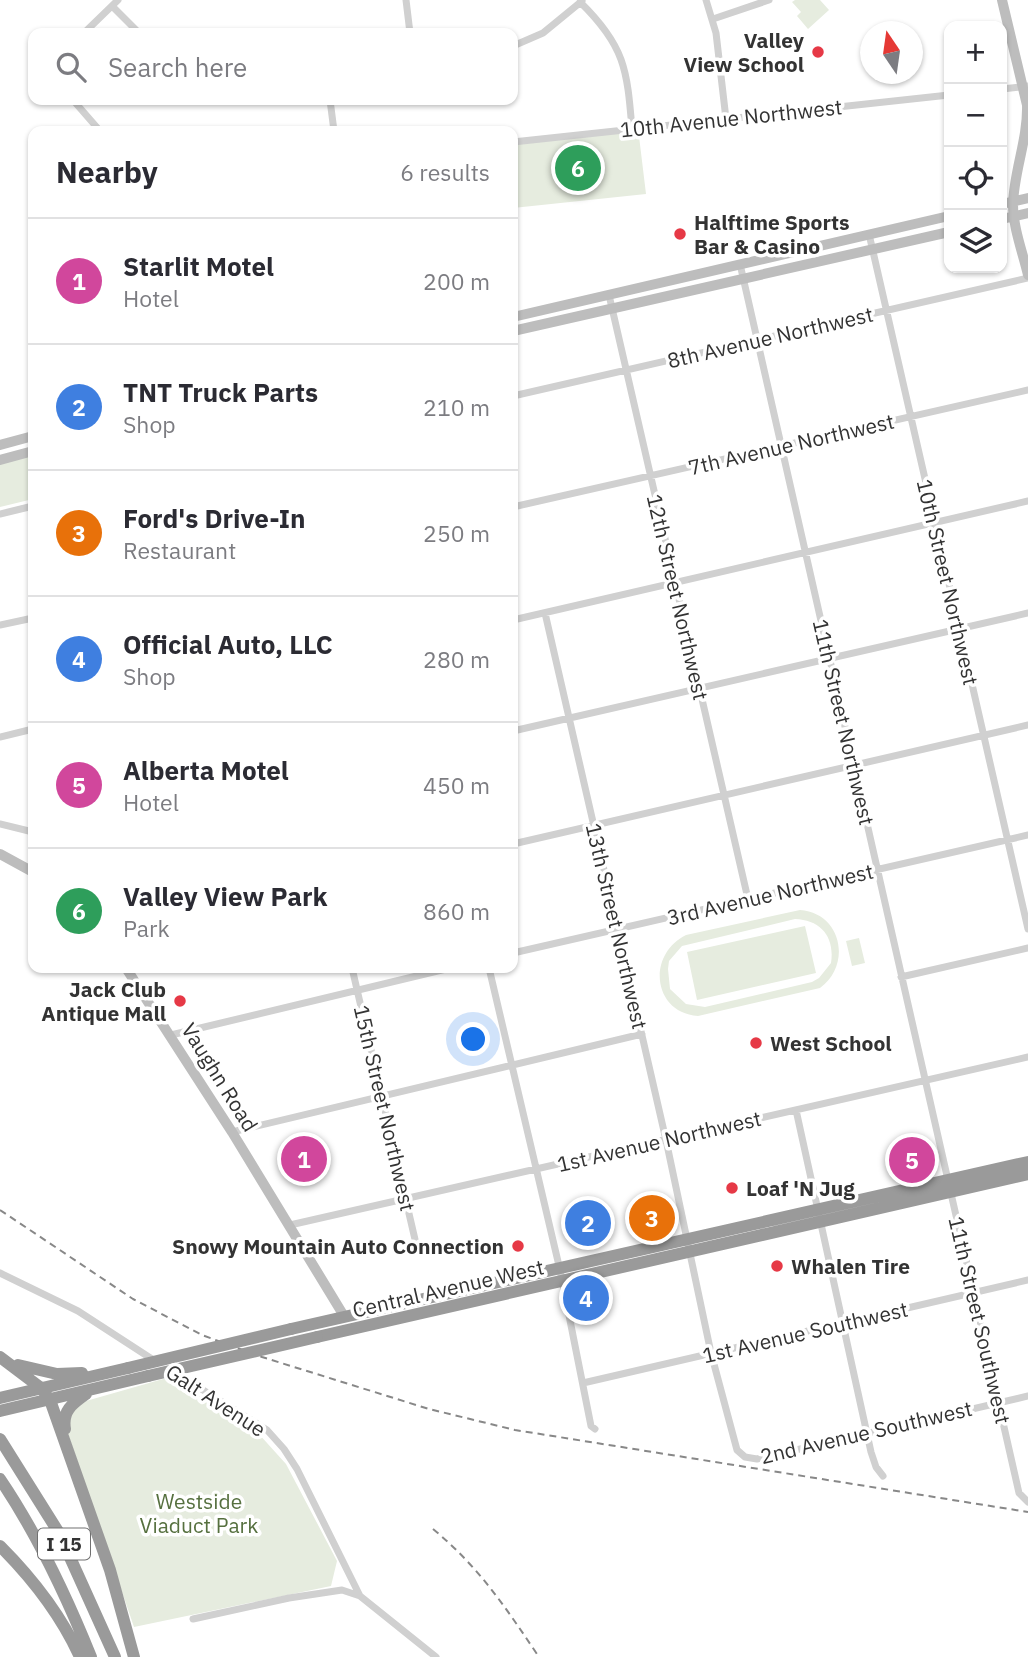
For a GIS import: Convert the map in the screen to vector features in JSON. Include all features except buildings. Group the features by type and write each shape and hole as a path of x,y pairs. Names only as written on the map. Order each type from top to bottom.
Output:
{"highway":[{"name":"Central Avenue West","path":"0,1411 950,1186 1028,1162"},
{"name":"Central Avenue West","path":"950,1186 1028,1174"},
{"name":"Central Avenue West","path":"5,1397 344,1316 561,1276"},
{"path":"315,1335 335,1326 344,1316 360,1321 431,1311"},
{"path":"0,1356 21,1367 41,1372 111,1372"},
{"path":"0,1356 40,1388 50,1400 110,1570 134,1657"},
{"path":"67,1447 63,1419 70,1405 93,1390"},
{"name":"I 15","path":"0,1439 59,1532 115,1657"},
{"name":"I 15","path":"0,1479 38,1541 72,1609 91,1657"},
{"path":"0,1546 30,1578 73,1641 80,1657"}],"main road":[{"path":"1002,0 1026,86 1027,119 1013,201 1028,277"},
{"path":"1007,203 1028,198"},
{"path":"1007,218 1028,214"},
{"path":"518,316 944,217"},
{"path":"518,330 944,233"},
{"path":"0,445 28,437"},
{"path":"0,460 28,452"},
{"path":"0,854 28,869"},
{"name":"Vaughn Road","path":"129,973 232,1132 344,1316"}],"street":[{"path":"406,0 409,28"},
{"path":"706,0 713,19 726,119"},
{"path":"713,19 769,0"},
{"path":"518,44 543,33 581,1 608,33 624,64 632,129"},
{"path":"89,28 115,3 135,28"},
{"path":"1007,88 1026,86"},
{"name":"10th Avenue Northwest","path":"518,141 944,96"},
{"path":"78,105 96,126"},
{"path":"331,105 333,126"},
{"name":"10th Street Northwest","path":"869,234 1028,929"},
{"name":"11th Street Northwest","path":"740,264 950,1186"},
{"name":"8th Avenue Northwest","path":"518,395 1028,277"},
{"name":"12th Street Northwest","path":"609,295 748,899"},
{"name":"7th Avenue Northwest","path":"518,506 1028,390"},
{"path":"518,619 1028,501"},
{"path":"0,513 28,507"},
{"name":"13th Street Northwest","path":"545,612 712,1353 733,1439 737,1450 745,1457"},
{"path":"518,730 1028,612"},
{"path":"0,625 28,619"},
{"path":"518,843 1028,725"},
{"path":"0,737 28,730"},
{"path":"0,824 28,831"},
{"name":"3rd Avenue Northwest","path":"518,952 1028,835"},
{"path":"901,976 1028,948"},
{"name":"15th Street Northwest","path":"353,973 417,1248"},
{"path":"171,1035 429,973"},
{"path":"490,973 561,1276 591,1426 595,1429"},
{"path":"232,1132 642,1034"},
{"name":"1st Avenue Northwest","path":"290,1226 1028,1057"},
{"path":"796,1110 867,1433 876,1467 883,1476"},
{"name":"11th Street Southwest","path":"950,1186 1019,1493 1026,1501"},
{"name":"Galt Avenue","path":"0,1273 78,1311 267,1430 297,1469 360,1596"},
{"name":"1st Avenue Southwest","path":"583,1383 1028,1280"},
{"name":"2nd Avenue Southwest","path":"745,1457 757,1459 1028,1396"},
{"path":"193,1619 342,1590 360,1596 436,1657"}],"green space":[{"path":"820,0 829,10 808,29 797,16 801,12 792,2"},
{"path":"638,128 646,194 518,207 518,141"},
{"path":"28,456 28,500 0,507 0,464"},
{"path":"800,910 814,913 825,920 838,942 839,954 830,978 820,988 698,1016 683,1012 672,1005 660,982 660,969 665,956 673,944 686,935","holes":["795,919 819,927 831,945 831,963 819,978 812,982 705,1007 686,1004 670,989 669,961 682,946"]},
{"path":"805,926 816,973 697,1000 687,952"},
{"path":"859,938 865,963 852,966 846,941"},
{"name":"Westside Viaduct Park","path":"170,1377 258,1433 286,1464 337,1561 331,1586 134,1627 67,1431 70,1414 86,1401"}],"railway":[{"path":"0,1210 133,1299 202,1335 262,1357 429,1409 515,1430 1028,1512"},
{"path":"433,1529 478,1573 539,1657"}],"place":[{"name":"Valley View School","path":"818,52"},
{"name":"Valley View Park","path":"578,168"},
{"name":"Halftime Sports Bar & Casino","path":"680,234"},
{"name":"Jack Club Antique Mall","path":"180,1001"},
{"name":"West School","path":"756,1043"},
{"name":"Starlit Motel","path":"304,1159"},
{"name":"Alberta Motel","path":"912,1160"},
{"name":"Loaf 'N Jug","path":"732,1188"},
{"name":"Ford's Drive-In","path":"652,1218"},
{"name":"TNT Truck Parts","path":"588,1223"},
{"name":"Snowy Mountain Auto Connection","path":"518,1246"},
{"name":"Whalen Tire","path":"777,1266"},
{"name":"Official Auto, LLC","path":"586,1298"}]}
